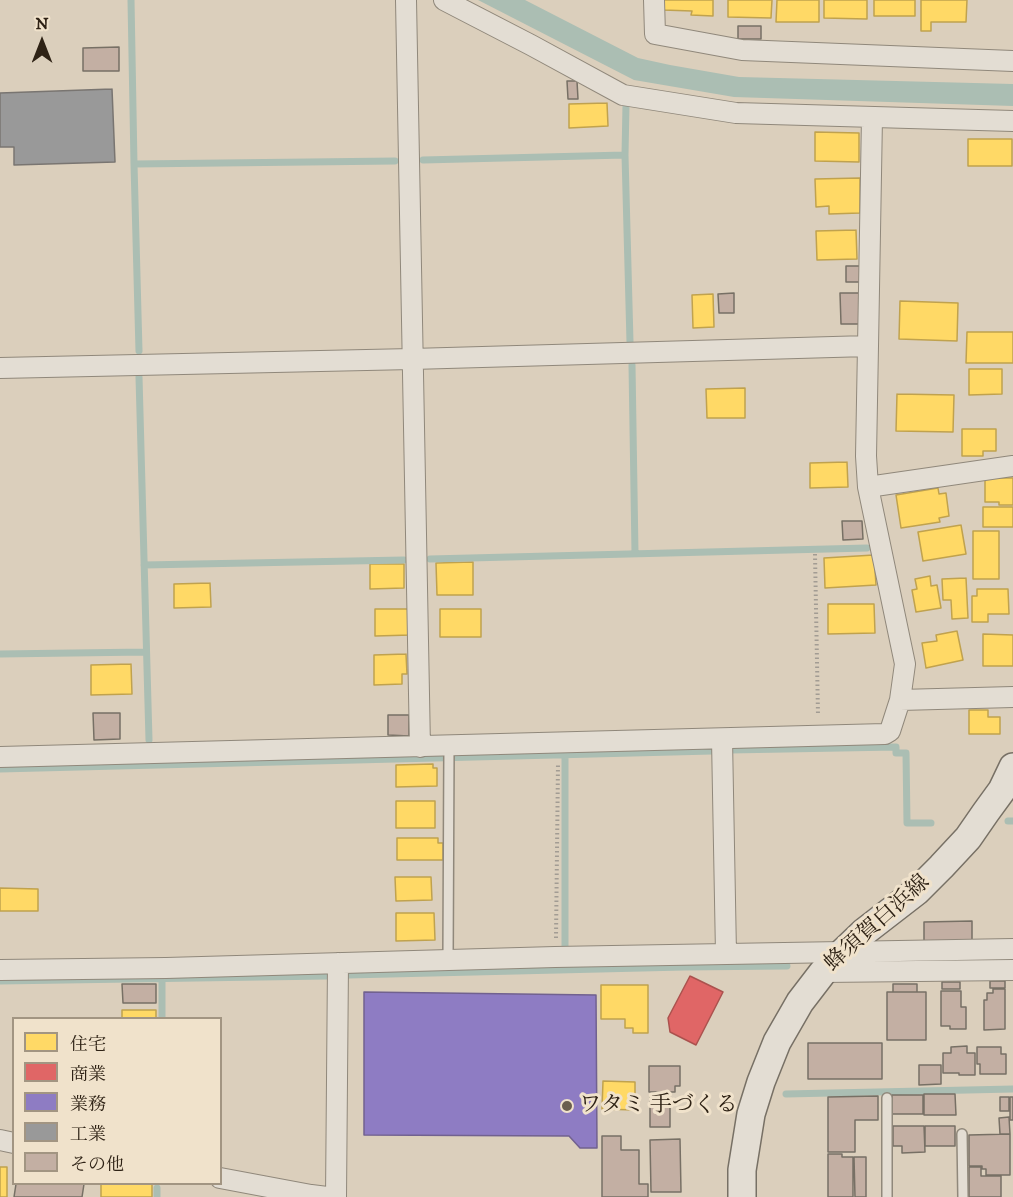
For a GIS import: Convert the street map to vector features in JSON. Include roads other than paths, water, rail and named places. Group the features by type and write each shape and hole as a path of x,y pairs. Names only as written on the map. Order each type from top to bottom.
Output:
{"main road":[{"name":"蜂須賀白浜線","path":"742,1197 742,1170 751,1114 777,1042 800,1002 823,972 842,953 864,932 917,891 968,838 1002,790 1013,767"}],"street":[{"path":"406,0 420,747"},
{"path":"444,0 623,95 736,113 1013,121"},
{"path":"654,0 655,34 742,50 1013,61"},
{"path":"0,757 420,747 449,754 722,739 885,734 890,731 900,700 905,664 868,487 866,456 872,117"},
{"path":"0,368 868,346"},
{"path":"868,487 1013,466"},
{"path":"900,700 1013,697"},
{"path":"722,739 726,954"},
{"path":"0,970 1013,949"},
{"path":"336,1197 338,963"},
{"path":"823,972 1013,970"},
{"path":"222,1178 316,1196"}],"lane":[{"path":"448,959 449,754"},
{"path":"887,1098 887,1197"},
{"path":"962,1134 963,1197"}],"waterway":[{"path":"131,0 139,351"},
{"path":"626,105 625,155 630,342"},
{"path":"423,160 625,155"},
{"path":"134,164 395,161"},
{"path":"632,365 635,553"},
{"path":"139,377 149,740"},
{"path":"430,559 867,548"},
{"path":"144,565 404,560"},
{"path":"0,654 146,652"},
{"path":"730,750 896,747 896,753 906,753 907,823 931,823"},
{"path":"0,769 712,751"},
{"path":"565,754 565,948"},
{"path":"1008,821 1013,821"},
{"path":"348,975 787,966"},
{"path":"0,981 327,976"},
{"path":"162,979 162,1017"},
{"path":"786,1094 1013,1089"},
{"path":"157,1188 157,1197"}],"place":[{"name":"ワタミ 手づくる","path":"567,1106"}]}
